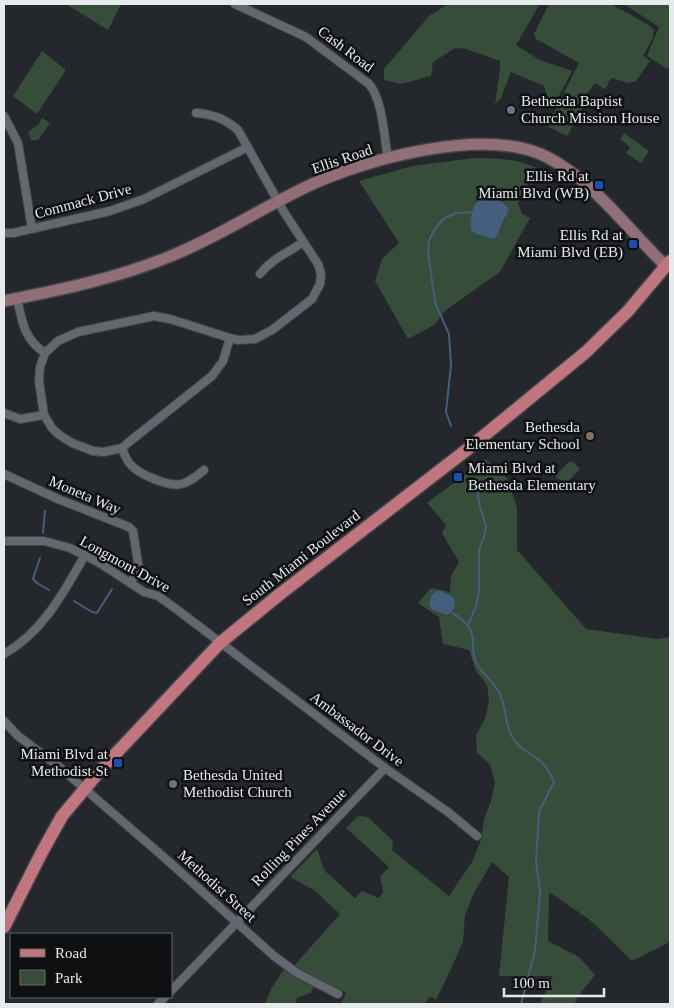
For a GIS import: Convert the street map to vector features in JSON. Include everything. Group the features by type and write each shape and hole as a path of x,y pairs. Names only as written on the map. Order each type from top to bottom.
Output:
{"main road":[{"name":"Ellis Road","path":"4,301 100,279 155,263 184,250 305,187 341,172 388,159 449,146 493,144 514,147 546,156 564,167 587,186 668,264"},
{"name":"South Miami Boulevard","path":"4,927 62,816 104,766 220,643 274,598 469,448 565,370 626,313 668,264"}],"street":[{"name":"Cash Road","path":"235,4 306,37 369,84 375,92 379,104 388,159"},
{"path":"196,113 210,114 227,121 238,130 278,202 320,269 320,284 315,294 312,299 264,335 249,340 230,338 170,319 154,316 71,334 58,341 45,353 40,367 39,381 44,415 58,434 72,443 87,449 103,452 122,448 212,376 223,361 230,338"},
{"path":"4,116 18,143 32,229"},
{"name":"Commack Drive","path":"4,233 13,233 110,211 144,199 248,148"},
{"path":"260,274 266,266 303,242"},
{"path":"17,298 25,330 30,340 45,353"},
{"path":"4,413 20,419 44,415"},
{"path":"122,448 126,459 132,467 168,483 180,484 186,482 204,470"},
{"name":"Moneta Way","path":"4,474 133,531 139,569 130,583"},
{"name":"Longmont Drive","path":"4,541 44,541 70,548 85,555 144,592 158,596 220,643"},
{"path":"4,654 29,636 54,608 85,555"},
{"name":"Ambassador Drive","path":"220,643 385,768 448,812 477,836"},
{"name":"Methodist Street","path":"4,721 18,736 57,765 284,964 309,980 338,994"},
{"name":"Rolling Pines Avenue","path":"172,990 385,768"}],"green space":[{"path":"66,4 121,4 108,30"},
{"path":"448,4 540,4 516,45 540,60 572,71 553,107 547,108 548,98 544,86 511,72 501,98 495,104 500,61 466,49 455,48 433,62 431,76 401,84 384,80 384,69 429,16"},
{"path":"549,4 611,4 649,25 654,30 653,38 643,56 650,61 636,81 629,83 611,78 605,89 595,83 581,101 585,104 567,136 547,126 579,63 536,39 534,34"},
{"path":"624,4 670,4 670,67 667,69 647,56 659,27"},
{"path":"42,51 66,70 37,114 13,96"},
{"path":"42,118 50,123 38,140 31,140 28,132 38,125"},
{"path":"624,133 649,151 641,163 626,153 630,147 620,139"},
{"path":"482,158 514,161 537,168 518,203 522,214 530,218 500,272 446,310 434,325 408,339 375,281 382,259 399,243 359,181 412,166","holes":["484,196 505,203 506,217 496,238 473,212 477,200"]},
{"path":"486,459 507,478 517,508 517,550 586,629 658,639 670,637 670,942 632,961 590,920 549,892 548,941 579,957 595,975 576,999 575,1004 540,1004 553,976 499,976 509,877 492,862 474,893 465,915 463,941 436,1000 430,996 425,1004 341,1004 346,993 294,966 340,914 314,890 290,877 317,849 324,870 355,898 362,891 379,898 383,892 380,877 389,867 346,828 358,816 368,817 393,841 392,850 449,896 472,862 481,840 484,819 495,783 490,764 477,753 476,735 485,719 489,700 487,685 476,671 469,650 443,644 439,617 418,603 431,588 450,592 451,576 459,562 442,533 446,525 427,503"},
{"path":"569,462 573,462 580,469 567,482 555,476"},
{"path":"284,969 314,986 311,993 297,998 296,1004 265,1004 271,989"}],"water":[{"path":"484,196 501,201 509,209 494,239 476,234 471,230 473,210 477,201"},
{"path":"436,591 453,597 454,608 446,615 432,609 429,603 431,596"}],"waterway":[{"path":"451,426 446,412 451,365 449,334 436,305 428,251 429,241 434,230 443,219 456,213 475,212"},
{"path":"468,625 476,606 479,591 479,550 486,526 479,503 476,478"},
{"path":"43,533 45,511"},
{"path":"40,558 33,579 49,590"},
{"path":"74,601 97,613 112,589"},
{"path":"451,612 463,620 471,631 475,660 500,694 509,730 514,740 520,747 542,762 554,782 539,812 536,862 540,892 535,951 521,1004"}],"place":[{"name":"Bethesda Baptist Church Mission House","path":"511,110"},
{"name":"Ellis Rd at Miami Blvd (WB)","path":"599,185"},
{"name":"Ellis Rd at Miami Blvd (EB)","path":"633,244"},
{"name":"Bethesda Elementary School","path":"590,436"},
{"name":"Miami Blvd at Bethesda Elementary","path":"458,477"},
{"name":"Miami Blvd at Methodist St","path":"118,763"},
{"name":"Bethesda United Methodist Church","path":"173,784"}]}
